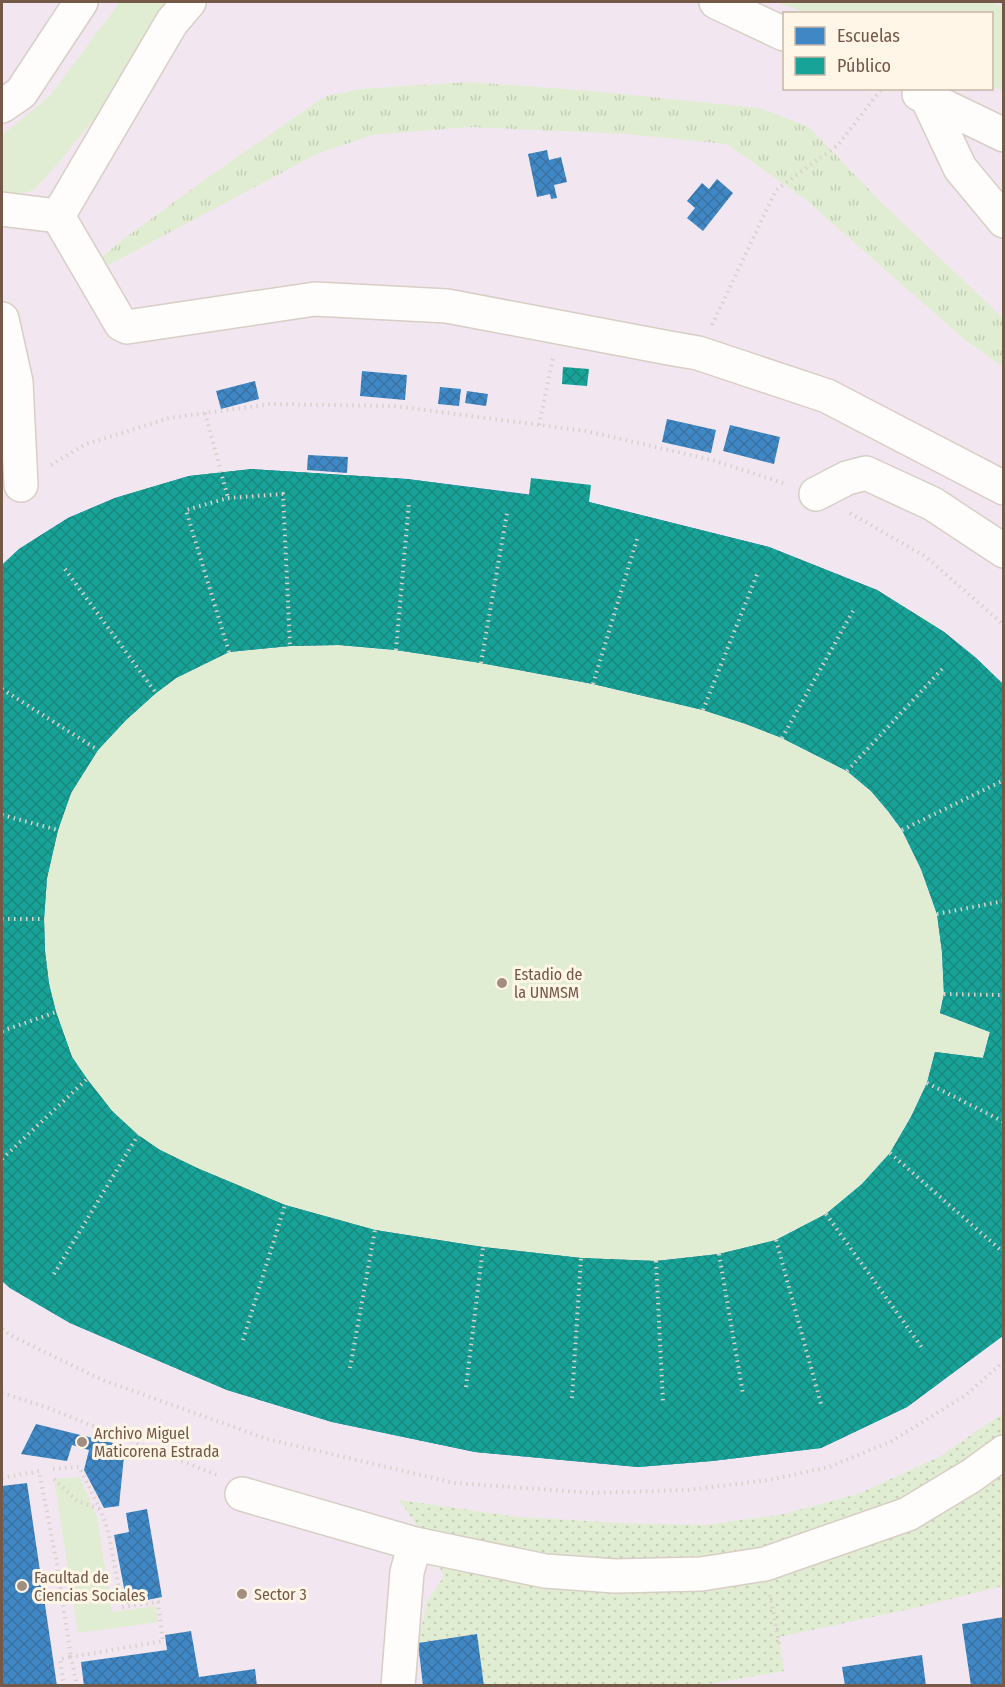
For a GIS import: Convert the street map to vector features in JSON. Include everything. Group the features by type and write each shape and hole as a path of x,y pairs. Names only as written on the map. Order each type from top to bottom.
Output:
{"street":[{"path":"8,98 81,2"},
{"path":"58,216 172,22 189,2"},
{"path":"716,2 783,34"},
{"path":"917,93 1004,135"},
{"path":"917,93 960,168 1004,221"},
{"path":"2,209 58,216"},
{"path":"58,216 117,318 127,327 315,299 447,306 698,353 827,396 1004,488"},
{"path":"2,319 16,382 21,485"},
{"path":"816,494 847,478 866,473 933,504 1004,552"},
{"path":"242,1494 415,1544 545,1571 615,1576 701,1574 765,1564 908,1514 1004,1452"},
{"path":"398,1686 407,1572 415,1544"}],"path":[{"path":"698,353 776,190 838,145 880,90"},
{"path":"539,425 553,361 555,327"},
{"path":"21,485 84,445 169,418 271,404 394,406 586,431 712,460 816,494 926,557 1004,626"},
{"path":"205,413 228,498"},
{"path":"229,652 186,510 228,498 283,494 290,646"},
{"path":"396,650 409,502"},
{"path":"481,663 507,513"},
{"path":"593,684 637,539"},
{"path":"65,569 156,693"},
{"path":"703,710 758,572"},
{"path":"782,738 854,609"},
{"path":"847,771 942,669"},
{"path":"2,689 98,750"},
{"path":"902,830 1004,780"},
{"path":"2,815 58,830"},
{"path":"937,914 1004,901"},
{"path":"2,919 44,919"},
{"path":"944,994 1004,995"},
{"path":"2,1031 56,1012"},
{"path":"2,1159 87,1079"},
{"path":"927,1083 1004,1122"},
{"path":"54,1274 138,1135"},
{"path":"890,1153 1004,1253"},
{"path":"243,1340 285,1205"},
{"path":"826,1214 923,1349"},
{"path":"350,1368 375,1230"},
{"path":"776,1240 821,1404"},
{"path":"466,1387 483,1247"},
{"path":"719,1254 743,1394"},
{"path":"572,1398 581,1258"},
{"path":"656,1261 663,1402"},
{"path":"2,1329 100,1379 267,1438 455,1483 593,1493 688,1490 769,1480 830,1467 900,1436 966,1395 1004,1361"},
{"path":"2,1393 43,1406 232,1481 242,1494"},
{"path":"53,1469 79,1467 108,1530 122,1607 158,1602 163,1641 60,1659 64,1686"},
{"path":"2,1478 39,1471 77,1686"},
{"path":"54,1479 77,1500 100,1509"},
{"path":"765,1564 780,1647"}],"shaded area":[{"path":"2,2 1003,2 1003,1685 2,1685"}],"green space":[{"path":"120,2 169,2 99,113 60,161 34,190 17,195 2,193 2,135 50,96"},
{"path":"776,2 992,2 1003,8 1003,91 993,86 993,12 804,12"},
{"path":"469,82 592,91 760,108 809,127 880,201 1003,318 1003,367 964,339 806,200 727,144 626,134 469,127 372,135 315,155 101,269 98,260 125,238 324,97 359,89"},
{"name":"Estadio de la UNMSM","path":"252,469 407,479 589,502 769,547 877,590 932,623 976,658 1003,1335 907,1407 821,1448 638,1467 332,1422 227,1390 70,1323 2,1281 2,565 22,548 66,520 113,499 188,477"},
{"path":"1003,1413 1003,1586 779,1637 784,1671 702,1685 484,1685 477,1634 418,1643 427,1602 444,1576 425,1536 399,1500 519,1517 622,1523 706,1525 784,1514 858,1494 939,1457"},
{"path":"80,1477 97,1517 112,1612 156,1606 158,1622 78,1633 54,1479"}],"building: Escuelas":[{"path":"547,150 549,160 561,157 567,182 554,185 557,198 551,199 550,194 537,197 528,154"},
{"path":"717,179 733,193 703,231 687,218 695,208 687,201 702,183 709,189"},
{"path":"362,371 407,375 405,400 360,396"},
{"path":"255,381 259,399 221,409 216,391"},
{"path":"440,387 461,389 459,406 438,404"},
{"path":"467,391 488,394 486,406 465,403"},
{"path":"667,419 716,430 711,453 662,442"},
{"path":"730,425 780,437 774,464 723,451"},
{"path":"308,455 348,457 347,473 307,470"},
{"path":"252,469 407,479 589,502 769,547 877,590 944,632 1004,685 1004,1335 907,1407 821,1448 638,1467 475,1452 332,1422 227,1390 70,1323 2,1281 2,565 19,549 68,518 115,498 189,476","holes":["339,645 396,650 593,684 703,710 782,738 847,771 871,791 888,811 902,830 921,869 937,914 944,994 940,1013 990,1032 983,1058 935,1052 927,1083 890,1153 862,1184 826,1214 776,1240 719,1254 656,1261 581,1258 483,1247 375,1230 285,1205 197,1168 160,1150 138,1135 112,1111 72,1057 49,984 44,919 47,878 58,830 71,793 98,750 156,693 176,678 229,652 290,646"]},
{"path":"36,1424 125,1446 119,1506 104,1508 84,1470 89,1450 72,1445 67,1461 21,1454"},
{"name":"Facultad de Ciencias Sociales","path":"27,1483 57,1686 2,1686 2,1486"},
{"path":"147,1509 162,1597 127,1604 114,1535 129,1532 126,1513"},
{"path":"1004,1617 1004,1686 971,1686 962,1624"},
{"name":"Facultad de Ciencias Sociales","path":"191,1631 199,1677 255,1669 257,1686 84,1686 81,1662 167,1650 165,1635"},
{"path":"477,1634 484,1686 423,1686 418,1643"},
{"path":"922,1655 926,1686 845,1686 842,1667"}],"building: Público":[{"path":"563,367 589,369 587,386 562,384"},
{"path":"252,469 407,479 529,495 531,478 591,485 589,502 769,547 877,590 944,632 1004,685 1004,1335 907,1407 821,1448 638,1467 475,1452 332,1422 227,1390 70,1323 2,1281 2,565 19,549 68,518 115,498 189,476","holes":["339,645 396,650 593,684 703,710 782,738 847,771 871,791 888,811 902,830 921,869 937,914 944,994 940,1013 990,1032 983,1058 935,1052 927,1083 890,1153 862,1184 826,1214 776,1240 719,1254 656,1261 581,1258 483,1247 375,1230 285,1205 197,1168 160,1150 138,1135 112,1111 72,1057 49,984 44,919 47,878 58,830 71,793 98,750 156,693 176,678 229,652 290,646"]}],"place":[{"name":"Estadio de la UNMSM","path":"502,983"},
{"name":"Archivo Miguel Maticorena Estrada","path":"82,1442"},
{"name":"Facultad de Ciencias Sociales","path":"22,1586"},
{"name":"Sector 3","path":"242,1594"}]}
